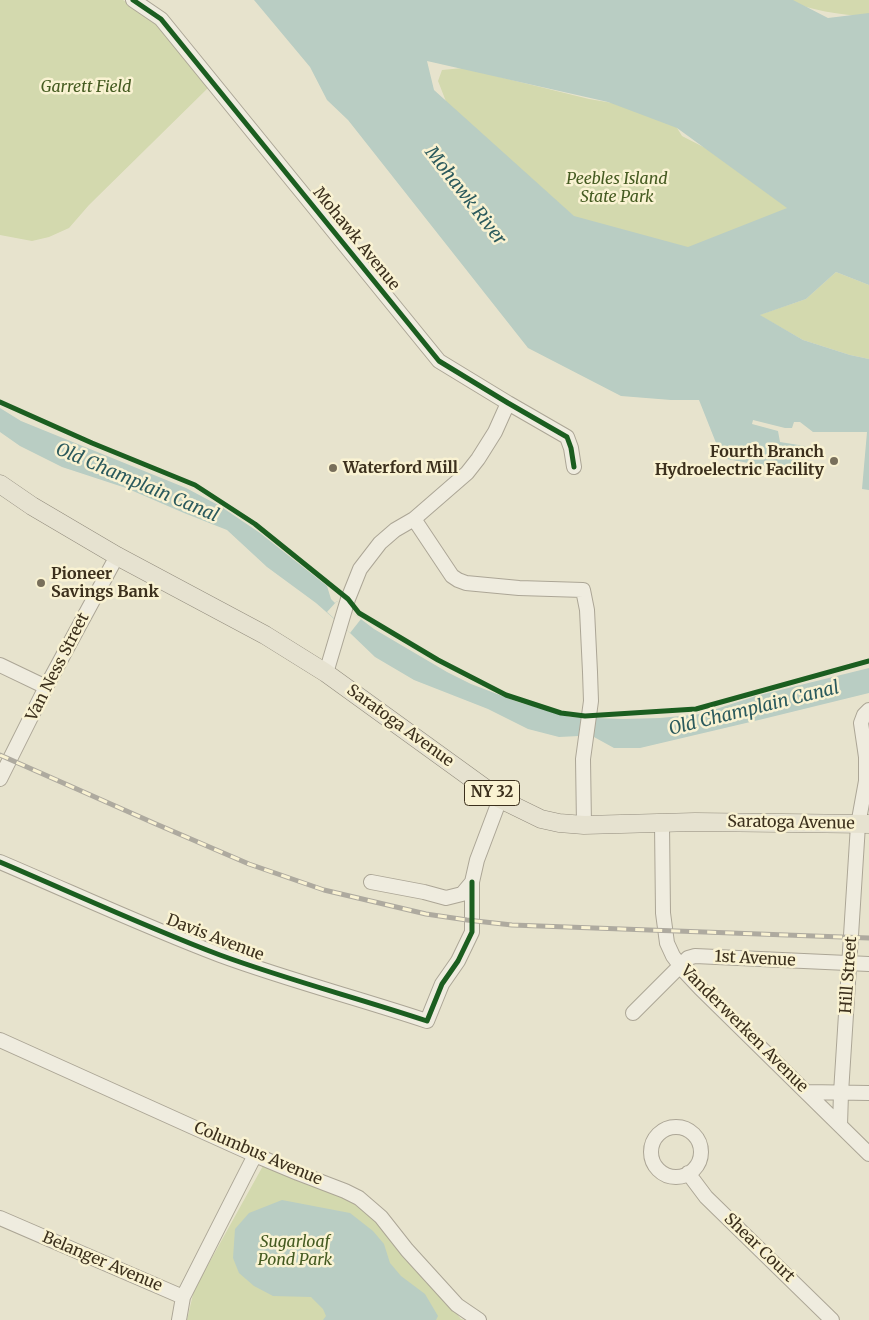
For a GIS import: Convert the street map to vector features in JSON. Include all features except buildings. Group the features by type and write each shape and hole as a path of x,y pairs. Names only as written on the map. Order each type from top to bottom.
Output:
{"main road":[{"name":"Saratoga Avenue","path":"0,484 32,506 117,556 265,635 326,673 500,799 541,820 559,824 584,825 695,822 864,824"}],"street":[{"name":"Mohawk Avenue","path":"133,0 161,19 439,361 567,436 574,467"},
{"path":"326,673 348,599 360,568 380,543 395,530 414,519 467,473 496,432 508,403"},
{"path":"414,519 452,576 458,580 466,583 519,588 583,590 587,610 590,672 590,711 583,759 584,825"},
{"name":"Van Ness Street","path":"0,778 46,687 117,556"},
{"path":"0,665 46,687"},
{"name":"Hill Street","path":"840,1125 850,964 864,824 866,757 861,723 864,715 869,710"},
{"path":"371,882 446,898 462,894 472,882 500,799"},
{"name":"Vanderwerken Avenue","path":"662,824 663,914 667,943 673,956 700,988 869,1154"},
{"name":"Davis Avenue","path":"0,862 221,955 295,981 427,1020 442,984 458,961 472,932 472,882"},
{"name":"1st Avenue","path":"633,1013 688,958 696,956 869,964"},
{"name":"Columbus Avenue","path":"0,1040 298,1174 346,1191 359,1198 381,1217 407,1250 457,1305 479,1320"},
{"path":"806,1092 869,1093"},
{"path":"183,1297 255,1155"},
{"name":"Shear Court","path":"688,1173 706,1197 832,1320"},
{"name":"Belanger Avenue","path":"0,1218 183,1297 179,1320"}],"green space":[{"name":"Garrett Field","path":"0,0 123,0 161,26 210,86 89,205 69,228 49,237 32,241 0,235"},
{"path":"782,0 869,0 869,16 825,11"},
{"name":"Peebles Island State Park","path":"463,68 589,99 660,111 671,118 682,136 719,155 799,202 647,282 447,104 438,81 442,70"},
{"path":"836,272 869,285 869,359 803,340 759,315 806,299"},
{"name":"Sugarloaf Pond Park","path":"264,1164 347,1198 371,1214 461,1319 464,1320 187,1320 194,1290"}],"water":[{"name":"Mohawk River","path":"254,0 793,0 828,18 869,13 869,285 836,272 806,299 760,315 803,340 869,359 869,490 862,489 867,432 813,432 800,422 794,422 792,428 785,428 753,420 752,424 778,431 780,442 805,446 801,473 722,458 699,400 621,396 528,348 348,120 327,100 310,67","holes":["427,61 608,102 677,128 787,208 688,247 574,216 434,90"]},
{"name":"Old Champlain Canal","path":"0,408 21,421 186,488 220,506 260,533 327,586 331,599 335,603 337,601 374,629 447,672 471,684 518,702 570,717 660,718 701,714 756,696 869,668 869,693 640,748 614,748 594,737 559,737 528,729 488,709 414,680 375,657 316,603 267,567 227,530 126,488 62,467 20,446 0,432"},
{"name":"Sugarloaf Pond Park","path":"282,1200 350,1213 373,1231 384,1244 390,1263 401,1276 425,1294 438,1316 436,1320 323,1320 326,1316 323,1309 311,1297 273,1296 254,1286 239,1273 233,1258 235,1229 249,1213"}],"pier":[{"path":"337,601 361,619 350,633 327,612"}],"railway":[{"path":"0,755 249,864 324,890 426,914 512,925 869,938"}],"cycle path":[{"path":"133,0 161,19 439,361 567,437 574,467"},
{"path":"0,402 92,443 195,485 255,524 348,599 359,613 438,660 506,695 561,713 585,716 696,709 869,661"},
{"path":"0,862 220,955 271,973 427,1021 442,984 458,961 472,932 472,882"}],"place":[{"name":"Fourth Branch Hydroelectric Facility","path":"834,461"},
{"name":"Waterford Mill","path":"333,468"},
{"name":"Pioneer Savings Bank","path":"41,583"}]}
